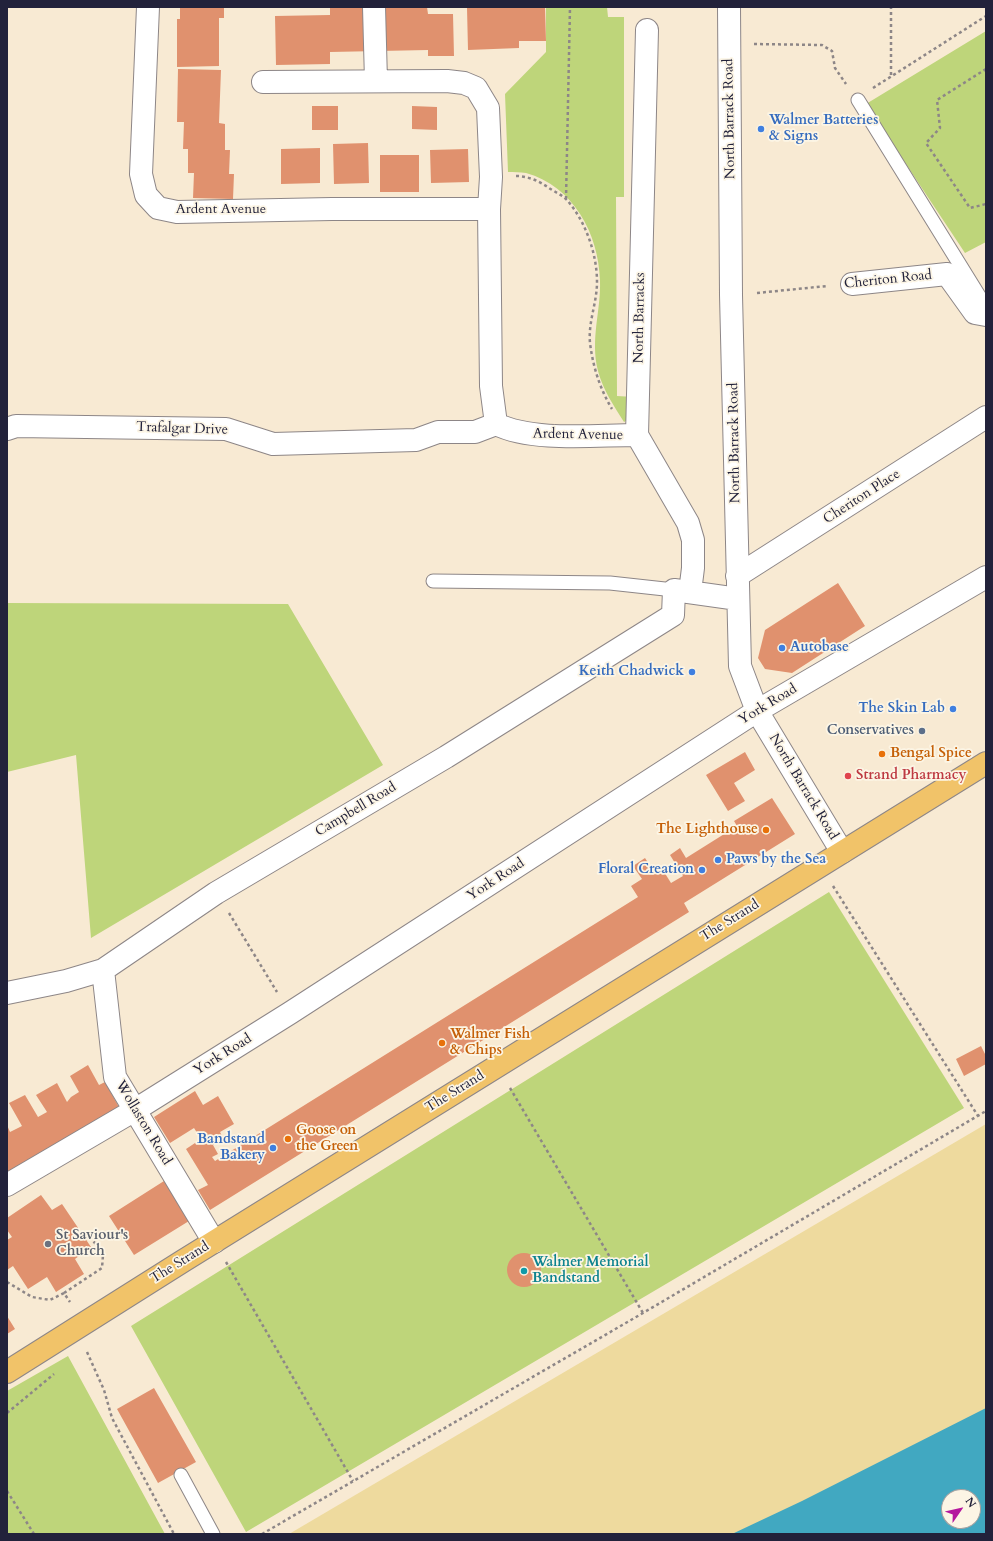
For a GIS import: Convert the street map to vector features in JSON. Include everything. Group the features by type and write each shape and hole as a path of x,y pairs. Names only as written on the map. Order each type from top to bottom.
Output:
{"main road":[{"name":"The Strand","path":"7,1372 986,763"}],"street":[{"name":"Ardent Avenue","path":"148,7 141,174 146,195 158,208 177,212 332,209 489,209"},
{"path":"374,7 376,81"},
{"name":"North Barrack Road","path":"729,7 731,295 740,666 757,711 842,852"},
{"name":"North Barracks","path":"636,435 647,30"},
{"path":"263,82 448,81 464,83 476,88 488,108 491,177 489,209 491,386 496,424"},
{"name":"Cheriton Road","path":"852,284 947,274 975,313 986,315"},
{"name":"Cheriton Place","path":"737,576 986,417"},
{"name":"Ardent Avenue","path":"496,424 507,430 529,435 636,435"},
{"name":"Trafalgar Drive","path":"7,429 16,426 226,429 273,444 416,440 438,432 475,432 496,424"},
{"path":"636,435 688,523 692,540 693,568 682,591 738,599"},
{"name":"York Road","path":"7,1185 135,1110 290,1013 757,711 986,578"},
{"name":"Campbell Road","path":"7,993 66,981 103,970 216,893 446,757 673,615 682,591"},
{"name":"Wollaston Road","path":"103,970 115,1077 214,1242"}],"lane":[{"path":"858,100 986,307"},
{"path":"433,581 610,583 682,591"},
{"path":"181,1475 213,1534"}],"path":[{"path":"566,199 570,7"},
{"path":"891,7 891,76"},
{"path":"729,44 822,45 832,51 835,68 858,100 891,76 986,16"},
{"path":"986,69 936,100 940,128 926,143 970,208 986,204"},
{"path":"491,177 525,176 544,184 566,199 585,227 593,253 597,281 596,301 591,322 590,342 595,371 605,397 620,423 636,435"},
{"name":"Cheriton Road","path":"770,291 852,284"},
{"path":"820,865 978,1116"},
{"path":"216,893 290,1013"},
{"path":"497,1066 643,1313"},
{"path":"262,1534 643,1313 986,1111"},
{"path":"7,1282 32,1297 50,1300 64,1293 102,1268 103,1255 92,1239"},
{"path":"214,1242 353,1481"},
{"path":"64,1293 81,1326 104,1390 112,1418 174,1534"},
{"path":"7,1413 55,1373"},
{"path":"7,1491 34,1534"}],"green space":[{"path":"546,7 607,7 608,17 624,17 624,197 616,197 617,396 634,397 629,419 624,422 606,391 598,371 595,336 600,281 595,246 589,230 570,200 557,189 543,179 526,173 508,172 505,94 546,52"},
{"path":"986,31 986,242 965,253 866,104"},
{"path":"7,603 288,604 383,765 91,938 76,755 7,772"},
{"path":"829,892 964,1108 246,1532 131,1326"},
{"path":"68,1356 165,1534 7,1534 7,1391"}],"sand":[{"path":"986,1124 986,1534 289,1534"}],"water":[{"path":"986,1408 986,1534 732,1534 802,1501"}],"building":[{"path":"180,7 224,7 224,18 219,18 219,66 177,67 177,19 180,19"},
{"path":"330,7 427,7 428,14 453,14 454,56 428,56 428,50 330,52 330,64 276,65 275,16 330,15"},
{"path":"545,7 546,41 519,41 519,48 468,50 467,8"},
{"path":"178,69 221,70 219,123 225,124 225,150 230,150 229,174 234,174 233,199 193,198 194,173 188,173 188,149 183,149 184,122 177,122"},
{"path":"312,106 338,106 338,130 312,130"},
{"path":"412,106 437,107 437,130 412,129"},
{"path":"368,143 369,183 334,184 333,144"},
{"path":"320,148 320,183 281,184 281,149"},
{"path":"468,149 469,182 431,183 430,150"},
{"path":"380,155 419,155 419,192 380,192"},
{"path":"838,583 865,626 792,673 765,669 758,658 765,630"},
{"path":"745,752 755,770 734,783 745,801 728,811 706,775"},
{"path":"772,798 795,834 684,903 689,912 210,1210 198,1190 208,1185 186,1149 201,1139 194,1128 170,1143 154,1117 195,1091 203,1105 218,1096 234,1124 220,1132 223,1138 213,1145 218,1154 212,1157 215,1161 638,897 631,886 642,879 633,866 645,858 654,872 661,867 671,883 683,876 670,855 680,848 686,858 737,826 734,821"},
{"path":"981,1046 986,1056 986,1064 964,1076 956,1059"},
{"path":"88,1065 99,1085 105,1082 120,1109 7,1172 7,1125 10,1132 22,1126 9,1103 25,1095 38,1117 47,1112 36,1095 57,1083 67,1102 71,1097 79,1092 70,1076"},
{"path":"164,1181 189,1221 134,1255 109,1216"},
{"name":"St Saviour's Church","path":"41,1195 52,1210 62,1204 91,1247 75,1259 84,1274 56,1292 47,1277 28,1289 13,1266 7,1270 7,1240 12,1237 7,1230 7,1218"},
{"name":"Walmer Memorial Bandstand","path":"521,1253 527,1253 536,1258 540,1264 540,1276 536,1282 527,1287 521,1287 512,1282 507,1273 507,1267 512,1258"},
{"path":"7,1316 15,1329 7,1334"},
{"path":"154,1388 196,1462 158,1483 117,1409"}],"place":[{"name":"Walmer Batteries & Signs","path":"761,129"},
{"name":"Autobase","path":"782,648"},
{"name":"Keith Chadwick","path":"692,672"},
{"name":"The Skin Lab","path":"953,709"},
{"name":"Conservatives","path":"922,731"},
{"name":"Bengal Spice","path":"882,754"},
{"name":"Strand Pharmacy","path":"848,776"},
{"name":"The Lighthouse","path":"766,830"},
{"name":"Paws by the Sea","path":"718,860"},
{"name":"Floral Creation","path":"702,870"},
{"name":"Walmer Fish & Chips","path":"442,1043"},
{"name":"Goose on the Green","path":"288,1139"},
{"name":"Bandstand Bakery","path":"273,1148"},
{"name":"St Saviour's Church","path":"48,1244"},
{"name":"Walmer Memorial Bandstand","path":"524,1271"}]}
